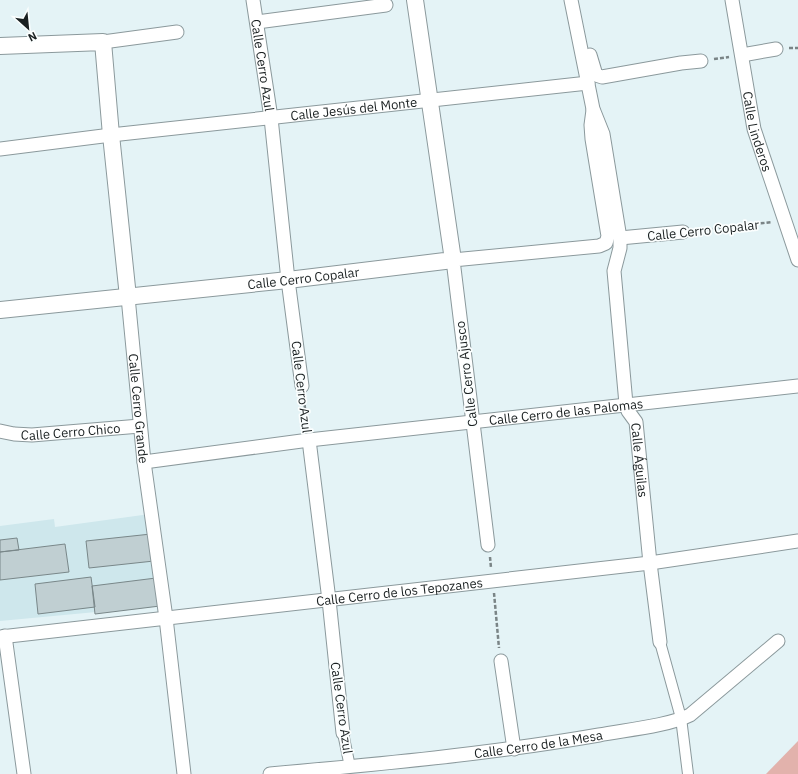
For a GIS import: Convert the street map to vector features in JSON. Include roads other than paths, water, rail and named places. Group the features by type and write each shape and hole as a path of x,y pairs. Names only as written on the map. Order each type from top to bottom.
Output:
{"street":[{"name":"Calle Cerro Azul","path":"253,0 271,118 288,280 302,386"},
{"name":"Calle Cerro Ajusco","path":"415,0 453,260 488,545"},
{"name":"Calle Águilas","path":"571,0 593,109 603,134 620,238 620,248 614,271 626,404 628,411 636,422 650,563 660,642 681,718 688,774"},
{"name":"Calle Linderos","path":"732,0 754,129 798,260"},
{"path":"257,22 386,5"},
{"path":"575,19 582,29 595,72 600,77 681,63 701,62"},
{"path":"0,46 103,42 177,32"},
{"name":"Calle Cerro Grande","path":"103,42 110,135 128,297 140,426 166,618 184,774"},
{"path":"742,55 776,49"},
{"name":"Calle Jesús del Monte","path":"0,149 110,135 588,83"},
{"name":"Calle Águilas","path":"593,109 591,125 592,139 608,236 606,243"},
{"name":"Calle Cerro Copalar","path":"620,238 683,232"},
{"name":"Calle Cerro Copalar","path":"0,310 288,280 453,260 599,246 606,243"},
{"name":"Calle Cerro de las Palomas","path":"144,462 309,440 798,386"},
{"name":"Calle Cerro Chico","path":"0,431 14,434 32,435 140,426"},
{"name":"Calle Cerro Azul","path":"309,440 329,600 343,733 351,770"},
{"name":"Calle Cerro de los Tepozanes","path":"2,637 650,563 798,541"},
{"path":"2,637 24,774"},
{"name":"Calle Cerro de la Mesa","path":"270,774 351,770 514,748 610,733 681,718 690,715 778,641"},
{"path":"500,661 514,748"}]}
